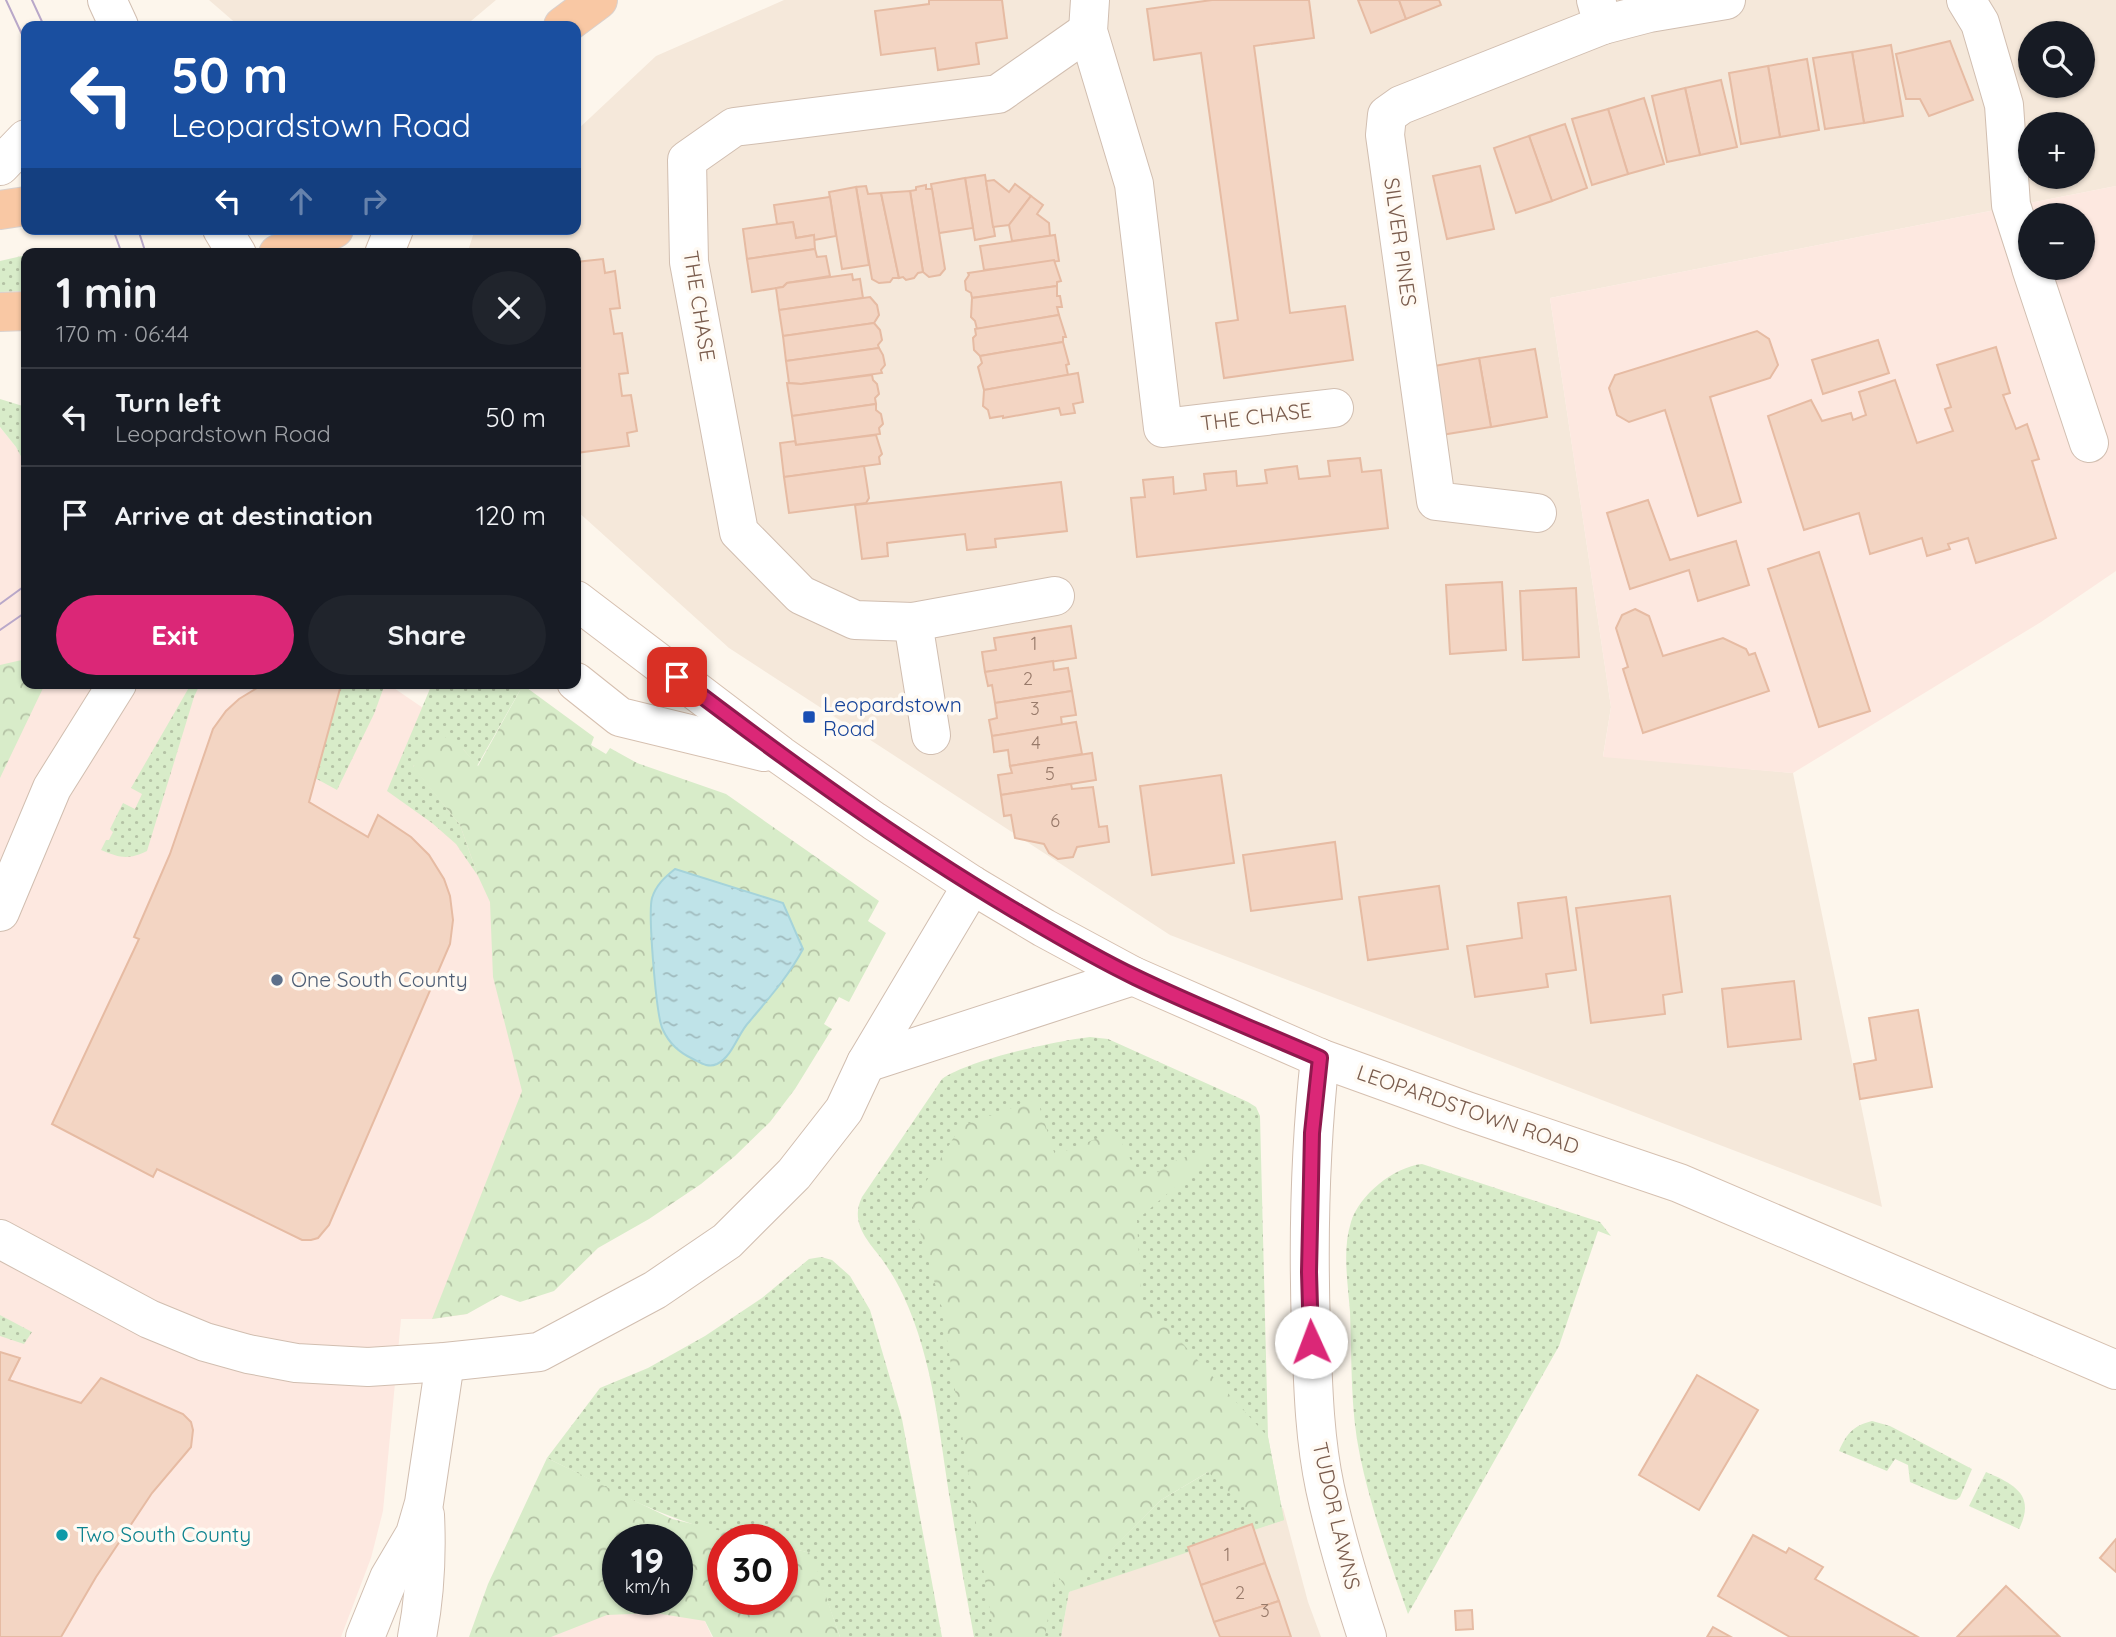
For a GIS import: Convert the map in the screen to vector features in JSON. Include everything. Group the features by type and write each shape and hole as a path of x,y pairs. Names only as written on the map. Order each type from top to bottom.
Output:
{"highway":[{"path":"570,21 598,0"},
{"path":"0,211 21,207"},
{"path":"291,248 321,235"},
{"path":"0,314 21,312"}],"street":[{"name":"SILVER PINES","path":"1537,513 1436,501 1385,135 1387,115 1401,105 1600,13 1649,13 1726,0"},
{"path":"1966,0 1980,23 2004,105 2011,205 2018,226"},
{"name":"THE CHASE","path":"1055,596 913,622 855,620 801,595 739,532 689,262 687,160 734,127 998,94 1089,16 1134,184 1163,428 1334,408"},
{"path":"0,166 21,144"},
{"path":"2036,280 2089,443"},
{"path":"0,314 21,328"},
{"name":"LEOPARDSTOWN ROAD","path":"581,604 780,755 874,821 972,885 1133,976 1320,1058 1679,1183 2116,1370"},
{"path":"913,622 931,735"},
{"path":"581,686 620,717 780,755"},
{"path":"0,912 52,788 114,689"},
{"path":"0,1239 149,1319 205,1342 248,1354 296,1363 368,1367 539,1352 654,1290 727,1241 794,1174 844,1110 866,1063 972,885"},
{"path":"866,1063 1133,976"},
{"name":"TUDOR LAWNS","path":"1320,1058 1312,1133 1309,1272 1314,1413 1324,1487 1342,1559 1367,1637"},
{"path":"394,1637 408,1599 444,1362"},
{"path":"365,1637 389,1578 419,1518"},
{"path":"417,1637 424,1602 427,1556 419,1518"}],"shaded area":[{"path":"209,0 496,0 471,21 233,21"},
{"path":"784,0 2116,0 2116,186 2018,203 2018,205 1550,298 1611,707 1603,756 1793,773 1882,1207 1170,935 729,648 581,515 581,248 469,248 473,235 581,235 581,126 656,56"},
{"path":"2116,186 2116,571 2041,622 1793,773 1603,757 1611,707 1550,298 2018,205 2018,280 2095,280 2095,203 2030,203"},
{"path":"0,427 21,456 21,689 395,689 464,736 555,1049 467,1314 432,1319 401,1319 383,1511 371,1558 341,1637 0,1637"},
{"path":"1283,1508 1308,1602 1321,1637 1061,1637 1069,1592"},
{"path":"602,1607 602,1615 702,1615 712,1637 528,1637"}],"green space":[{"path":"21,256 21,291 0,292 0,261"},
{"path":"0,399 21,405 21,456 16,447 0,427"},
{"path":"21,660 21,689 43,689 0,778 0,665"},
{"path":"188,689 198,689 147,851 124,857 101,850 113,832 110,829 123,803 135,809 142,794 131,788"},
{"path":"340,689 383,689 337,790 315,778"},
{"path":"430,689 521,689 477,766 463,749 413,766 460,825 478,876 456,844 387,791"},
{"path":"521,689 528,689 594,737 591,745 606,754 610,748 637,763 726,794 879,901 868,921 886,933 849,1002 839,997 824,1024 832,1029 795,1089 770,1122 735,1156 701,1184 649,1219 598,1248 554,1291 520,1302 501,1295 467,1314 432,1319 522,1091 493,977 490,902 460,825 413,767 439,733 463,749 478,766"},
{"path":"1075,1039 1108,1039 1248,1102 1256,1107 1260,1116 1268,1437 1284,1520 1069,1592 1061,1637 974,1637 929,1372 913,1320 898,1285 861,1230 859,1206 862,1197 942,1079 991,1058","holes":["1055,1155 1135,1330 1267,1437 1161,1500 1069,1591"]},
{"path":"1037,1099 1055,1155 1116,1131 1142,1182 1175,1161 1228,1141 1137,1220 1141,1298 1268,1437 1284,1520 1265,1526 1208,1472 1161,1500 1069,1592 1055,1572 1045,1637 994,1637 942,1308 912,1204 961,1126"},
{"path":"1422,1164 1600,1222 1611,1236 1598,1231 1559,1346 1408,1614 1375,1516 1357,1438 1346,1255 1351,1222 1362,1202 1389,1177 1411,1166"},
{"path":"821,1257 832,1260 850,1276 870,1310 902,1419 942,1637 840,1637 810,1553 798,1550 798,1524 707,1524 707,1528 690,1524 632,1500 547,1458 600,1388 648,1368 705,1336 762,1298 809,1259"},
{"path":"0,1315 32,1332 24,1344 0,1336"},
{"path":"1872,1421 1890,1426 1972,1469 1960,1497 1956,1500 1949,1499 1910,1482 1908,1465 1895,1459 1887,1471 1839,1451 1851,1431"},
{"path":"547,1458 672,1519 693,1524 602,1524 602,1615 607,1615 551,1637 469,1637 488,1584"},
{"path":"1986,1472 2005,1481 2019,1492 2025,1507 2019,1529 1969,1506"},
{"path":"693,1524 707,1527 707,1615 798,1615 798,1550 811,1553 840,1637 713,1637 705,1621 668,1615 693,1615"}],"water":[{"path":"675,869 783,903 803,949 785,978 745,1027 727,1056 714,1065 702,1063 679,1051 665,1035 660,1021 653,965 651,907 656,889"}],"building":[{"path":"929,0 1002,0 1007,38 976,43 979,64 938,70 935,48 881,55 875,11 929,4"},
{"path":"1212,0 1309,0 1314,38 1254,46 1290,313 1345,306 1353,360 1224,378 1216,323 1238,320 1201,53 1154,60 1147,9"},
{"path":"1358,0 1399,0 1406,19 1371,33"},
{"path":"1399,0 1439,0 1441,5 1406,19"},
{"path":"1950,41 1973,100 1929,116 1920,99 1906,99 1896,54"},
{"path":"1891,45 1903,116 1864,123 1852,52"},
{"path":"1852,52 1864,123 1825,129 1813,58"},
{"path":"1807,59 1819,130 1780,137 1768,66"},
{"path":"1768,66 1780,137 1741,144 1729,73"},
{"path":"1721,80 1737,147 1700,155 1685,88"},
{"path":"1685,88 1700,155 1667,162 1652,96"},
{"path":"1644,98 1664,164 1628,174 1608,109"},
{"path":"1608,109 1628,174 1592,185 1572,119"},
{"path":"1565,124 1587,188 1552,201 1529,136"},
{"path":"1529,136 1552,201 1516,213 1494,148"},
{"path":"1480,166 1494,229 1447,239 1433,176"},
{"path":"985,175 995,236 975,240 965,178"},
{"path":"965,178 973,228 939,233 931,184"},
{"path":"994,180 1009,192 1015,184 1031,196 1009,225 993,227 986,181"},
{"path":"926,185 926,189 932,189 945,269 940,275 929,277 923,272 910,191"},
{"path":"866,186 868,194 881,193 899,278 893,278 890,282 879,283 872,279 856,187"},
{"path":"856,187 869,265 842,269 829,192"},
{"path":"910,191 923,272 906,280 899,278 881,193"},
{"path":"1031,196 1043,205 1037,214 1049,223 1050,236 1012,241 1009,225"},
{"path":"830,197 836,236 814,240 814,235 796,238 793,222 777,224 774,205"},
{"path":"793,222 796,238 814,235 815,249 747,259 743,229"},
{"path":"1055,235 1059,261 984,270 980,246"},
{"path":"815,249 817,257 826,256 830,276 752,292 747,259"},
{"path":"603,259 605,273 615,271 620,308 610,309 614,334 622,333 628,373 619,374 622,396 631,395 637,431 627,433 629,446 581,452 581,261"},
{"path":"1054,260 1061,281 1057,282 1057,286 972,298 971,293 966,290 968,273"},
{"path":"852,274 853,280 860,279 863,298 779,310 776,288 787,283"},
{"path":"1057,286 1057,296 1060,296 1062,307 1057,307 1059,315 977,329 971,317 972,298"},
{"path":"870,297 877,305 879,315 874,323 783,336 779,310"},
{"path":"1059,315 1066,337 1063,337 1063,342 980,356 974,350 975,329"},
{"path":"874,323 880,330 882,340 879,348 786,361 783,336"},
{"path":"1757,331 1769,339 1778,365 1770,378 1710,397 1741,502 1698,516 1665,410 1629,422 1617,415 1609,388 1615,375"},
{"path":"1878,340 1889,373 1823,394 1812,360"},
{"path":"1063,342 1069,364 1066,365 1068,375 984,390 978,367 982,363 980,356"},
{"path":"1996,347 2010,393 2003,395 2016,429 2027,424 2039,459 2032,461 2056,538 1976,563 1968,538 1948,544 1950,549 1927,556 1922,538 1870,554 1859,513 1804,530 1768,416 1811,400 1822,421 1851,413 1853,420 1866,415 1859,392 1895,380 1917,443 1953,431 1945,409 1951,407 1937,365"},
{"path":"879,348 885,365 882,373 801,384 789,383 786,361"},
{"path":"1535,349 1547,417 1491,427 1479,358"},
{"path":"1479,358 1491,427 1435,436 1423,368"},
{"path":"1078,373 1083,402 1073,404 1075,413 1061,415 1059,408 990,418 988,410 983,406 984,390"},
{"path":"872,375 879,394 875,398 876,404 792,416 787,383 801,384"},
{"path":"876,404 883,424 879,428 880,434 796,445 792,416"},
{"path":"876,435 882,454 879,457 880,464 784,477 780,443 795,441 796,445"},
{"path":"1360,458 1362,472 1381,470 1388,528 1137,557 1131,498 1145,497 1143,480 1173,477 1174,494 1206,490 1204,474 1236,471 1237,486 1267,483 1265,470 1297,466 1299,479 1330,476 1328,461"},
{"path":"864,466 869,498 866,503 789,513 784,477"},
{"path":"1061,482 1067,531 995,539 996,547 967,550 965,534 887,543 888,556 862,559 855,505"},
{"path":"1648,500 1670,560 1736,541 1749,585 1698,601 1689,570 1630,589 1607,513"},
{"path":"1819,552 1870,711 1819,727 1768,569"},
{"path":"1502,582 1506,650 1450,654 1446,585"},
{"path":"1576,588 1579,657 1523,660 1520,591"},
{"path":"1635,609 1649,616 1663,656 1723,638 1746,649 1749,655 1755,653 1769,691 1643,733 1623,669 1628,667 1616,628 1622,615"},
{"path":"1071,626 1076,658 985,672 982,652 996,650 994,638"},
{"path":"1053,661 1054,670 1068,668 1072,691 995,703 992,685 988,686 985,672"},
{"name":"One South County","path":"255,689 340,689 309,802 368,837 378,815 411,837 429,855 444,879 450,896 453,920 450,944 329,1225 318,1238 311,1240 302,1240 157,1169 153,1177 52,1124 139,939 134,937 170,854 213,729 239,699"},
{"path":"1072,691 1076,715 1061,717 1062,725 992,736 989,720 997,718 995,703"},
{"path":"1076,722 1082,754 1010,766 1008,750 994,752 992,736"},
{"path":"1092,753 1096,780 1001,795 998,775 1012,773 1010,766"},
{"path":"1221,775 1234,863 1152,875 1140,786"},
{"path":"1071,784 1072,789 1093,787 1099,827 1107,826 1109,842 1077,847 1073,857 1058,859 1049,853 1044,844 1015,838 1011,815 1004,816 1001,795"},
{"path":"1335,842 1342,899 1251,911 1243,855"},
{"path":"1439,886 1448,949 1368,960 1359,897"},
{"path":"1670,896 1682,992 1663,995 1665,1014 1591,1023 1576,908"},
{"path":"1566,897 1576,970 1546,974 1548,987 1475,997 1467,946 1522,938 1518,903"},
{"path":"1794,981 1801,1039 1728,1047 1722,989"},
{"path":"1918,1010 1932,1087 1860,1099 1854,1064 1876,1060 1869,1018"},
{"name":"Two South County","path":"0,1352 20,1358 9,1380 81,1403 101,1378 183,1414 191,1422 193,1430 191,1447 152,1493 96,1577 61,1637 0,1637"},
{"path":"1697,1375 1758,1410 1699,1510 1639,1475"},
{"path":"1252,1524 1265,1563 1201,1585 1188,1547"},
{"path":"1753,1535 1786,1553 1789,1548 1823,1567 1815,1579 1918,1637 1790,1637 1718,1596"},
{"path":"2116,1539 2116,1572 2100,1558"},
{"path":"1265,1563 1279,1601 1214,1622 1201,1585"},
{"path":"2006,1586 2059,1636 1957,1637"},
{"path":"1279,1601 1291,1637 1220,1637 1214,1622"},
{"path":"1472,1610 1473,1629 1456,1630 1455,1611"},
{"path":"1713,1627 1731,1637 1707,1637"}],"tram line":[{"path":"6,0 21,32"},
{"path":"32,0 42,21"},
{"path":"115,235 120,248"},
{"path":"140,235 144,248"},
{"path":"0,604 21,589"},
{"path":"0,630 21,615"}],"place":[{"name":"Leopardstown Road","path":"809,717"},
{"name":"One South County","path":"277,980"},
{"name":"Two South County","path":"62,1535"}],"route":[{"path":"677,677 780,755 874,821 1044,928 1133,976 1320,1058 1312,1133 1309,1272 1311,1342"}]}
